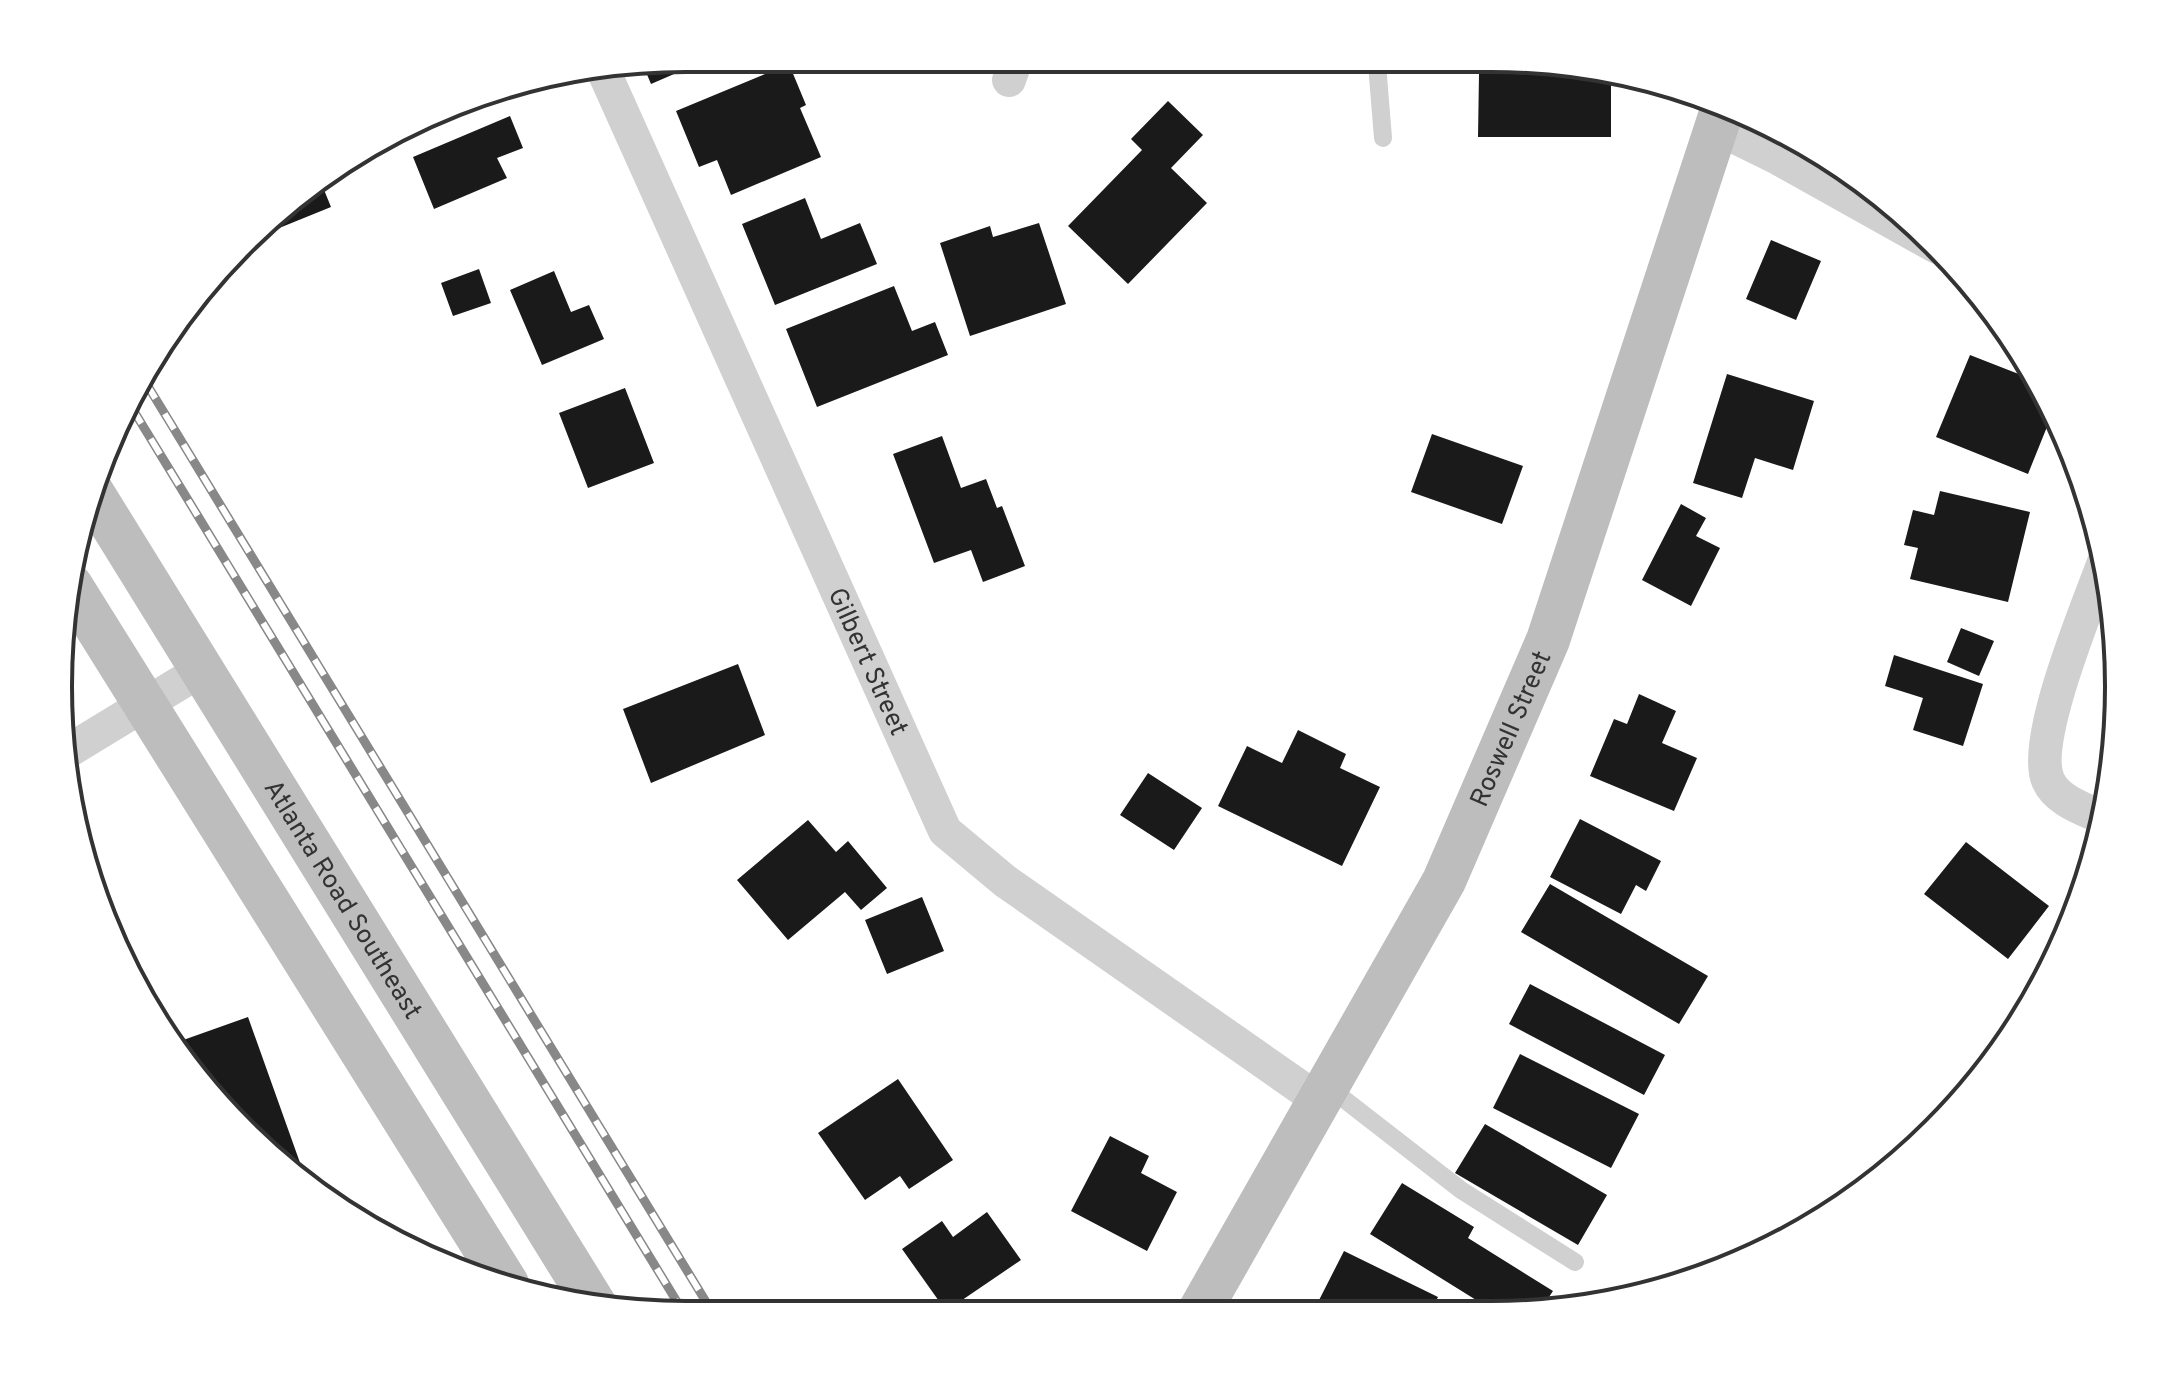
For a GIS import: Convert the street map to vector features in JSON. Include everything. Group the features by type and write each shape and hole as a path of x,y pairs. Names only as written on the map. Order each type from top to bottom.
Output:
{"main road":[{"name":"Roswell Street","path":"1205,1301 1444,881 1548,640 1721,117"},
{"name":"Atlanta Road Southeast","path":"100,505 587,1293"},
{"path":"78,598 499,1271"}],"street":[{"name":"Gilbert Street","path":"606,77 945,831 1005,881 1322,1092"},
{"path":"1724,118 1776,157 1896,224"},
{"path":"2092,812 2056,792 2044,765 2045,745 2067,664 2096,584"},
{"path":"75,747 203,669"}],"lane":[{"path":"1378,72 1383,138"},
{"path":"1322,1092 1461,1190 1575,1262"}],"building":[{"path":"678,72 651,84 646,73"},
{"path":"770,72 792,72 806,105 800,108 821,157 731,195 717,160 699,167 676,111"},
{"path":"1479,74 1541,74 1611,84 1611,137 1478,137"},
{"path":"1168,101 1203,135 1171,168 1207,203 1128,284 1068,226 1142,150 1131,139"},
{"path":"510,116 523,148 497,158 507,178 434,209 413,157"},
{"path":"324,190 331,207 276,229"},
{"path":"805,198 821,239 860,223 877,264 775,305 742,224"},
{"path":"1039,223 1066,304 970,336 940,243 990,226 993,237"},
{"path":"1771,240 1821,261 1796,320 1746,299"},
{"path":"479,269 491,303 453,316 441,283"},
{"path":"554,271 571,312 589,305 604,339 542,365 510,290"},
{"path":"894,286 912,331 935,322 948,355 817,407 786,329"},
{"path":"1970,355 2020,375 2047,427 2028,474 1936,437"},
{"path":"1727,374 1814,401 1793,470 1755,458 1742,498 1693,483"},
{"path":"625,388 654,463 588,488 559,413"},
{"path":"1432,434 1523,466 1502,524 1411,492"},
{"path":"942,436 961,488 986,479 997,508 1002,506 1025,566 983,582 971,550 934,563 893,454"},
{"path":"1940,491 2030,512 2008,602 1910,579 1918,548 1904,545 1913,510 1934,515"},
{"path":"1681,504 1706,518 1696,536 1720,548 1691,606 1642,580"},
{"path":"1961,628 1994,641 1979,676 1947,662"},
{"path":"1894,655 1983,684 1963,746 1913,730 1923,698 1885,686"},
{"path":"738,664 765,735 651,783 623,709"},
{"path":"1639,694 1676,711 1662,743 1697,758 1674,811 1590,776 1614,719 1627,724"},
{"path":"1298,730 1346,754 1340,768 1380,787 1342,866 1218,806 1247,746 1282,763"},
{"path":"1148,773 1202,808 1174,850 1120,815"},
{"path":"1580,819 1661,861 1646,891 1636,885 1621,914 1550,877"},
{"path":"808,820 836,852 848,841 887,888 861,910 845,892 788,940 737,880"},
{"path":"1966,842 2049,906 2008,959 1924,894"},
{"path":"1550,884 1708,976 1679,1024 1521,932"},
{"path":"922,897 944,951 887,974 865,920"},
{"path":"1530,984 1665,1055 1644,1095 1509,1024"},
{"path":"248,1017 301,1165 224,1092 184,1040"},
{"path":"1520,1054 1639,1114 1611,1168 1493,1108"},
{"path":"898,1079 953,1160 909,1189 900,1176 865,1200 818,1133"},
{"path":"1485,1124 1607,1195 1578,1245 1455,1173"},
{"path":"1110,1136 1149,1156 1141,1173 1177,1192 1147,1251 1071,1211"},
{"path":"1402,1183 1474,1227 1468,1238 1553,1291 1548,1298 1478,1301 1370,1234"},
{"path":"987,1212 1021,1260 961,1301 939,1301 902,1249 942,1221 953,1237"},
{"path":"1344,1251 1438,1297 1436,1301 1319,1301"}],"railway":[{"path":"149,388 706,1301"},
{"path":"136,414 676,1301"}]}
